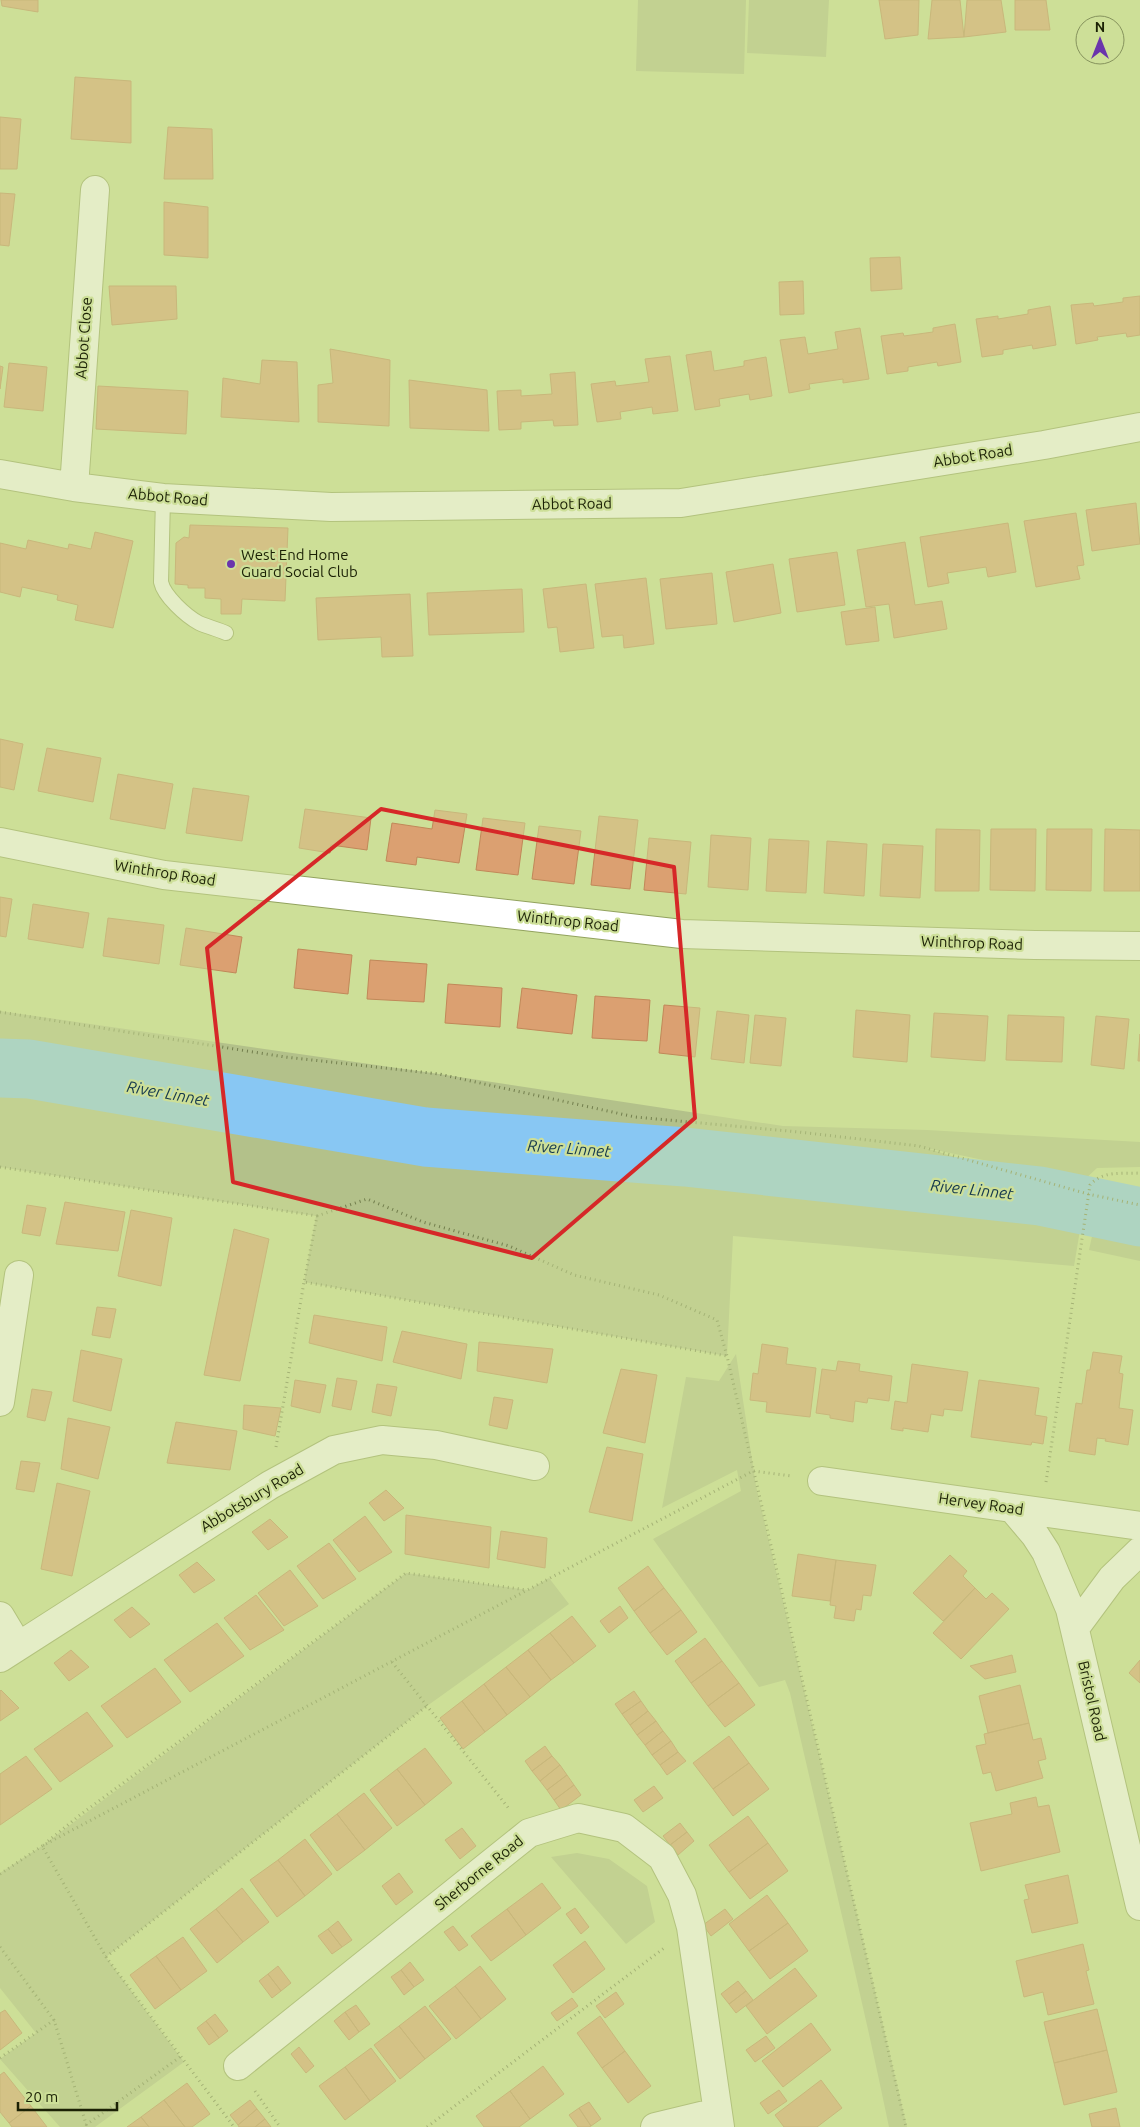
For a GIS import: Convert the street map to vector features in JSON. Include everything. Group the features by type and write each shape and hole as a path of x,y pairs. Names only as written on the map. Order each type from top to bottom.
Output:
{"street":[{"name":"Abbot Close","path":"74,487 95,190"},
{"name":"Abbot Road","path":"0,474 74,487 163,498 331,507 681,503 1140,427"},
{"name":"Winthrop Road","path":"0,842 164,875 682,934 1035,946 1140,946"},
{"path":"0,1402 19,1275"},
{"name":"Abbotsbury Road","path":"9,1652 270,1485 334,1450 382,1440 436,1445 535,1466"},
{"name":"Hervey Road","path":"822,1481 1140,1526"},
{"name":"Bristol Road","path":"1013,1509 1035,1535 1046,1552 1060,1581 1075,1628 1140,1906"},
{"path":"1075,1628 1112,1578 1140,1551"},
{"path":"0,1616 9,1652"},
{"name":"Sherborne Road","path":"238,2066 529,1833 578,1818 624,1828 662,1857 682,1895 691,1928 719,2120"},
{"path":"655,2127 719,2120"}],"lane":[{"path":"163,498 160,582 162,589 168,597 198,622 226,632"}],"path":[{"path":"0,1012 285,1057 439,1074 634,1117 799,1132 919,1146 1088,1194 1140,1205"},
{"path":"0,1167 317,1216 367,1199 423,1222 509,1246 574,1275 660,1295 717,1320 727,1356 906,2127"},
{"path":"1042,1512 1090,1186 1104,1174 1140,1173"},
{"path":"270,1485 317,1216"},
{"path":"304,1282 727,1356"},
{"path":"42,1846 753,1471 801,1476 822,1481"},
{"path":"0,1874 42,1846 80,1815 406,1574 528,1590"},
{"path":"392,1662 529,1833"},
{"path":"106,1957 427,1706"},
{"path":"42,1846 106,1957 234,2127"},
{"path":"427,2127 691,1928"},
{"path":"0,1947 54,2020 86,2126 180,2057"},
{"path":"0,2058 54,2020"},
{"path":"238,2066 280,2127"}],"highlighted area":[{"path":"381,809 674,867 695,1118 532,1258 233,1182 207,948"}],"green space":[{"path":"638,0 746,0 744,74 636,71"},
{"path":"749,0 829,0 826,57 747,53"},
{"path":"0,1011 783,1126 927,1130 1140,1142 1140,1167 1097,1168 1083,1181 926,1148 1079,1196 1080,1230 1074,1266 733,1236 727,1356 304,1282 316,1216 0,1167"},
{"path":"1095,1203 1140,1213 1140,1261 1089,1250 1093,1232"},
{"path":"736,1354 756,1486 907,2127 889,2127 841,1910 790,1693 785,1680 759,1687 653,1539 741,1491 737,1470 662,1508 686,1377 719,1381"},
{"path":"406,1573 528,1590 549,1578 569,1604 427,1706 106,1957 184,2062 95,2127 60,2127 0,2059 36,2033 0,1988 0,1873 42,1846"},
{"path":"577,1853 609,1859 647,1886 655,1922 626,1944 551,1857"}],"building":[{"path":"1,0 38,0 38,12 2,6"},
{"path":"879,0 919,0 918,35 885,39"},
{"path":"932,0 960,0 964,37 928,39"},
{"path":"967,0 1001,0 1006,32 964,37"},
{"path":"1015,0 1046,0 1050,30 1015,30"},
{"path":"75,77 131,81 131,143 71,139"},
{"path":"0,117 21,119 17,169 0,169"},
{"path":"168,127 212,129 213,179 164,179"},
{"path":"0,193 15,194 9,246 0,245"},
{"path":"164,202 208,207 208,258 164,255"},
{"path":"900,257 902,289 871,291 870,258"},
{"path":"803,281 804,314 780,315 779,282"},
{"path":"109,286 176,286 177,319 112,325"},
{"path":"1140,296 1140,335 1127,337 1126,333 1097,337 1098,340 1076,344 1071,305 1093,303 1094,306 1123,302 1123,298"},
{"path":"1050,306 1056,345 1033,349 1032,345 1003,350 1003,354 982,357 976,319 998,316 998,319 1028,314 1028,310"},
{"path":"955,324 961,362 938,366 937,362 908,367 908,371 887,374 881,336 903,333 904,336 933,332 933,328"},
{"path":"860,328 869,379 843,383 843,379 809,384 810,389 789,393 780,340 805,337 808,354 838,349 835,332"},
{"path":"330,349 390,360 389,426 318,422 318,385 333,383"},
{"path":"711,351 714,371 744,366 744,361 766,357 772,396 750,400 749,394 719,399 720,406 695,410 686,355"},
{"path":"670,356 678,411 653,414 652,407 620,412 621,419 597,422 591,384 615,381 616,386 649,382 645,359"},
{"path":"262,360 297,362 299,422 221,417 223,378 260,384"},
{"path":"9,363 47,367 43,411 4,407"},
{"path":"0,366 3,367 0,389"},
{"path":"575,372 578,425 554,426 553,420 521,422 521,429 499,430 497,391 521,390 521,396 552,394 550,374"},
{"path":"409,380 487,390 489,431 410,428"},
{"path":"98,386 188,391 186,434 96,429"},
{"path":"1136,503 1140,544 1092,551 1086,510"},
{"path":"1076,513 1084,565 1077,566 1080,579 1036,587 1024,521"},
{"path":"1008,523 1016,572 988,577 986,567 947,573 949,583 928,587 920,537"},
{"name":"West End Home Guard Social Club","path":"190,525 288,528 285,601 242,599 241,614 221,614 221,599 205,598 205,588 188,588 188,585 175,584 176,543 184,537 189,538"},
{"path":"95,532 133,541 113,628 75,620 78,605 57,600 58,595 22,587 20,597 0,592 0,543 26,549 28,540 68,549 69,544 91,549"},
{"path":"905,542 915,605 942,601 947,629 894,638 889,604 866,607 857,550"},
{"path":"837,552 845,605 797,612 789,559"},
{"path":"773,564 781,613 734,622 726,572"},
{"path":"712,573 717,624 666,629 660,579"},
{"path":"646,578 654,644 624,648 623,635 602,637 595,584"},
{"path":"586,584 594,648 560,652 557,627 548,628 543,589"},
{"path":"522,589 524,632 429,635 427,593"},
{"path":"410,594 413,656 382,657 381,637 318,640 316,598"},
{"path":"875,607 879,641 846,645 841,612"},
{"path":"0,739 23,744 14,790 0,787"},
{"path":"47,748 101,758 93,802 38,791"},
{"path":"118,774 173,784 165,829 110,819"},
{"path":"193,788 249,796 242,841 186,833"},
{"path":"305,809 371,818 367,850 331,845 330,853 299,848"},
{"path":"435,810 467,814 459,863 417,857 416,865 386,861 392,823 432,829"},
{"path":"599,816 638,820 630,889 591,885"},
{"path":"483,818 525,823 518,875 476,870"},
{"path":"539,826 581,831 574,884 532,879"},
{"path":"936,829 980,830 979,891 935,891"},
{"path":"991,829 1036,829 1035,891 990,890"},
{"path":"1047,829 1092,829 1091,891 1046,890"},
{"path":"1105,829 1140,830 1140,891 1104,891"},
{"path":"711,835 751,838 748,890 708,887"},
{"path":"649,838 691,842 686,894 644,890"},
{"path":"769,839 809,841 806,893 766,891"},
{"path":"827,841 867,844 864,896 824,893"},
{"path":"883,844 923,846 920,898 880,896"},
{"path":"0,897 12,899 6,937 0,936"},
{"path":"33,904 89,913 83,948 28,939"},
{"path":"108,918 164,925 159,964 103,956"},
{"path":"186,928 242,937 236,973 180,965"},
{"path":"298,949 352,955 348,994 294,988"},
{"path":"370,960 427,964 424,1002 367,999"},
{"path":"448,984 502,988 500,1027 445,1023"},
{"path":"522,988 577,995 572,1034 517,1028"},
{"path":"595,996 650,1000 647,1041 592,1038"},
{"path":"664,1005 700,1008 695,1057 659,1053"},
{"path":"856,1010 910,1015 907,1062 853,1057"},
{"path":"717,1011 749,1015 744,1063 711,1059"},
{"path":"934,1013 988,1016 985,1061 931,1057"},
{"path":"755,1015 786,1018 781,1066 750,1063"},
{"path":"1008,1015 1064,1017 1062,1062 1006,1060"},
{"path":"1096,1016 1129,1019 1124,1069 1091,1065"},
{"path":"1140,1034 1140,1061 1138,1061"},
{"path":"65,1202 125,1212 118,1251 56,1244"},
{"path":"27,1205 46,1208 40,1236 22,1233"},
{"path":"131,1210 172,1218 161,1286 118,1276"},
{"path":"234,1229 269,1239 240,1381 204,1375"},
{"path":"97,1307 116,1309 110,1338 92,1335"},
{"path":"314,1315 387,1327 382,1361 309,1343"},
{"path":"402,1331 467,1344 461,1379 393,1362"},
{"path":"479,1342 553,1349 547,1383 477,1371"},
{"path":"762,1344 788,1348 786,1364 816,1368 810,1417 766,1412 767,1402 750,1400 753,1373 758,1374"},
{"path":"81,1350 122,1359 111,1411 73,1401"},
{"path":"1093,1352 1122,1356 1119,1373 1123,1374 1119,1408 1133,1410 1128,1445 1097,1438 1095,1455 1069,1451 1076,1403 1082,1404 1087,1370 1090,1370"},
{"path":"838,1361 860,1364 859,1371 892,1376 889,1401 868,1398 867,1403 855,1401 853,1422 830,1418 830,1415 816,1413 822,1369 836,1371"},
{"path":"912,1364 968,1372 962,1411 944,1409 943,1416 931,1414 928,1432 903,1428 903,1431 891,1429 895,1401 907,1403"},
{"path":"621,1369 657,1375 645,1443 603,1433"},
{"path":"337,1378 357,1381 351,1410 332,1406"},
{"path":"295,1380 326,1385 320,1413 291,1406"},
{"path":"979,1380 1039,1388 1035,1415 1047,1417 1043,1444 1032,1442 1031,1445 971,1437"},
{"path":"377,1384 397,1387 391,1416 372,1412"},
{"path":"32,1389 52,1392 45,1421 27,1417"},
{"path":"494,1397 513,1400 507,1429 489,1425"},
{"path":"244,1405 281,1408 275,1436 243,1429"},
{"path":"68,1418 110,1427 98,1479 61,1469"},
{"path":"176,1422 237,1431 230,1470 167,1463"},
{"path":"607,1447 643,1454 632,1521 589,1512"},
{"path":"21,1461 40,1463 34,1492 16,1489"},
{"path":"57,1483 90,1491 72,1576 41,1569"},
{"path":"386,1490 404,1508 384,1521 369,1503"},
{"path":"406,1515 491,1527 489,1568 405,1554"},
{"path":"365,1516 392,1552 359,1572 333,1540"},
{"path":"270,1519 288,1537 268,1550 252,1532"},
{"path":"501,1531 547,1538 545,1568 497,1559"},
{"path":"329,1543 356,1579 323,1599 297,1566"},
{"path":"798,1554 836,1560 830,1601 792,1596"},
{"path":"950,1555 967,1571 963,1576 975,1588 943,1621 913,1593"},
{"path":"836,1560 876,1565 871,1596 863,1595 861,1610 856,1609 854,1621 834,1618 836,1606 830,1605"},
{"path":"197,1562 215,1580 194,1593 179,1575"},
{"path":"648,1566 664,1588 634,1611 618,1588"},
{"path":"290,1570 318,1606 284,1626 258,1593"},
{"path":"664,1588 681,1610 650,1633 634,1611"},
{"path":"975,1588 986,1599 992,1593 1009,1609 961,1659 933,1633"},
{"path":"256,1595 284,1630 250,1650 224,1618"},
{"path":"620,1606 628,1618 609,1633 600,1621"},
{"path":"132,1607 150,1624 130,1638 114,1620"},
{"path":"681,1610 697,1632 667,1655 650,1633"},
{"path":"572,1616 596,1646 574,1663 550,1633"},
{"path":"217,1623 244,1656 190,1692 164,1660"},
{"path":"550,1633 574,1663 551,1680 528,1650"},
{"path":"705,1638 722,1661 691,1683 675,1661"},
{"path":"71,1650 89,1667 69,1681 54,1663"},
{"path":"528,1650 551,1680 530,1697 506,1667"},
{"path":"1012,1655 1016,1672 985,1679 970,1666"},
{"path":"1140,1660 1140,1683 1129,1673"},
{"path":"722,1661 739,1683 708,1706 691,1683"},
{"path":"506,1667 530,1697 507,1715 484,1684"},
{"path":"155,1668 181,1702 127,1738 101,1706"},
{"path":"739,1683 755,1705 725,1727 708,1706"},
{"path":"484,1684 507,1715 485,1732 462,1701"},
{"path":"1020,1685 1029,1723 988,1733 979,1696"},
{"path":"0,1691 19,1708 0,1721"},
{"path":"634,1691 641,1701 622,1714 615,1704"},
{"path":"462,1701 485,1732 463,1749 440,1718"},
{"path":"641,1701 648,1711 630,1725 622,1714"},
{"path":"648,1711 656,1721 637,1735 630,1725"},
{"path":"87,1712 113,1746 60,1782 34,1749"},
{"path":"656,1721 663,1731 645,1745 637,1735"},
{"path":"1029,1723 1033,1740 1041,1738 1046,1759 1038,1761 1043,1778 996,1791 991,1772 983,1774 976,1746 986,1744 984,1734"},
{"path":"663,1731 671,1741 652,1755 645,1745"},
{"path":"729,1736 749,1763 713,1789 693,1763"},
{"path":"671,1741 678,1752 660,1765 652,1755"},
{"path":"545,1746 552,1756 532,1771 525,1761"},
{"path":"425,1748 452,1783 425,1805 397,1769"},
{"path":"678,1752 686,1761 667,1775 660,1765"},
{"path":"26,1756 52,1789 0,1825 0,1774"},
{"path":"552,1756 560,1765 540,1781 532,1771"},
{"path":"749,1763 769,1789 733,1816 713,1789"},
{"path":"560,1765 567,1775 547,1790 540,1781"},
{"path":"397,1769 425,1805 397,1826 370,1790"},
{"path":"567,1775 574,1785 554,1800 547,1790"},
{"path":"574,1785 581,1795 561,1810 554,1800"},
{"path":"654,1786 663,1798 643,1812 634,1800"},
{"path":"364,1793 392,1828 365,1850 337,1814"},
{"path":"1036,1797 1038,1807 1049,1805 1060,1852 981,1871 970,1823 1012,1814 1010,1803"},
{"path":"337,1814 365,1850 337,1871 310,1835"},
{"path":"748,1816 768,1843 729,1872 709,1845"},
{"path":"680,1823 687,1832 670,1845 663,1836"},
{"path":"462,1828 476,1846 460,1859 445,1840"},
{"path":"687,1832 694,1841 678,1855 670,1845"},
{"path":"305,1839 332,1874 305,1896 278,1860"},
{"path":"768,1843 788,1871 750,1899 729,1872"},
{"path":"278,1860 305,1896 277,1917 250,1880"},
{"path":"399,1873 413,1892 396,1905 382,1886"},
{"path":"1068,1875 1078,1923 1032,1933 1024,1900 1029,1899 1025,1885"},
{"path":"542,1883 561,1908 526,1935 507,1909"},
{"path":"242,1888 269,1922 243,1942 216,1909"},
{"path":"767,1895 788,1923 749,1951 729,1924"},
{"path":"575,1908 589,1927 581,1934 566,1914"},
{"path":"216,1909 243,1942 217,1963 190,1929"},
{"path":"507,1909 526,1935 491,1961 471,1936"},
{"path":"725,1909 733,1919 711,1936 703,1925"},
{"path":"338,1921 352,1940 342,1947 328,1929"},
{"path":"788,1923 808,1951 770,1979 749,1951"},
{"path":"453,1926 468,1945 459,1951 444,1932"},
{"path":"328,1929 342,1947 332,1954 318,1936"},
{"path":"183,1937 207,1971 181,1990 156,1956"},
{"path":"585,1941 605,1969 573,1993 553,1965"},
{"path":"1083,1944 1089,1970 1086,1971 1094,2004 1048,2015 1043,1992 1024,1997 1016,1961"},
{"path":"156,1956 181,1990 155,2009 130,1975"},
{"path":"410,1962 424,1980 414,1987 401,1970"},
{"path":"278,1966 291,1983 281,1991 268,1974"},
{"path":"480,1966 506,1999 481,2019 455,1986"},
{"path":"795,1968 817,1996 767,2034 746,2006"},
{"path":"401,1970 414,1987 404,1995 391,1977"},
{"path":"268,1974 281,1991 272,1998 259,1981"},
{"path":"738,1981 746,1991 729,2004 721,1994"},
{"path":"455,1986 481,2019 456,2039 429,2006"},
{"path":"746,1991 753,2000 736,2013 729,2004"},
{"path":"616,1992 624,2004 605,2018 596,2006"},
{"path":"572,1998 578,2006 557,2021 551,2013"},
{"path":"356,2005 370,2024 359,2032 345,2012"},
{"path":"425,2006 451,2039 425,2059 399,2026"},
{"path":"1097,2009 1107,2050 1054,2063 1044,2022"},
{"path":"5,2010 22,2033 0,2050 0,2013"},
{"path":"345,2012 359,2032 349,2040 334,2021"},
{"path":"215,2014 228,2031 219,2038 206,2021"},
{"path":"600,2016 625,2051 602,2068 577,2033"},
{"path":"206,2021 219,2038 209,2045 197,2028"},
{"path":"811,2023 831,2050 783,2087 762,2061"},
{"path":"399,2026 425,2059 400,2079 374,2045"},
{"path":"766,2036 775,2048 755,2062 746,2050"},
{"path":"299,2047 314,2066 306,2073 291,2054"},
{"path":"371,2048 396,2081 370,2101 345,2067"},
{"path":"1107,2050 1117,2092 1064,2105 1054,2063"},
{"path":"625,2051 651,2086 628,2103 602,2068"},
{"path":"543,2066 564,2094 530,2119 510,2091"},
{"path":"345,2067 370,2101 345,2120 319,2086"},
{"path":"4,2072 31,2106 9,2123 0,2112 0,2075"},
{"path":"821,2080 842,2108 817,2127 784,2127 775,2115"},
{"path":"187,2083 210,2114 192,2127 185,2127 164,2100"},
{"path":"779,2090 787,2101 768,2114 760,2103"},
{"path":"510,2091 530,2119 519,2127 484,2127 476,2116"},
{"path":"164,2100 185,2127 149,2127 141,2117"},
{"path":"250,2100 257,2109 238,2125 230,2115"},
{"path":"589,2102 601,2119 591,2126 579,2108"},
{"path":"31,2106 47,2127 12,2127 9,2123"},
{"path":"579,2108 591,2126 578,2127 569,2115"},
{"path":"1116,2108 1120,2127 1092,2127 1089,2114"},
{"path":"257,2109 265,2119 255,2127 239,2127 238,2125"},
{"path":"141,2117 149,2127 127,2127"},
{"path":"265,2119 271,2127 255,2127"}],"waterway":[{"name":"River Linnet","path":"0,1068 29,1069 425,1137 685,1157 1040,1196 1140,1217"}],"place":[{"name":"West End Home Guard Social Club","path":"231,564"}]}
